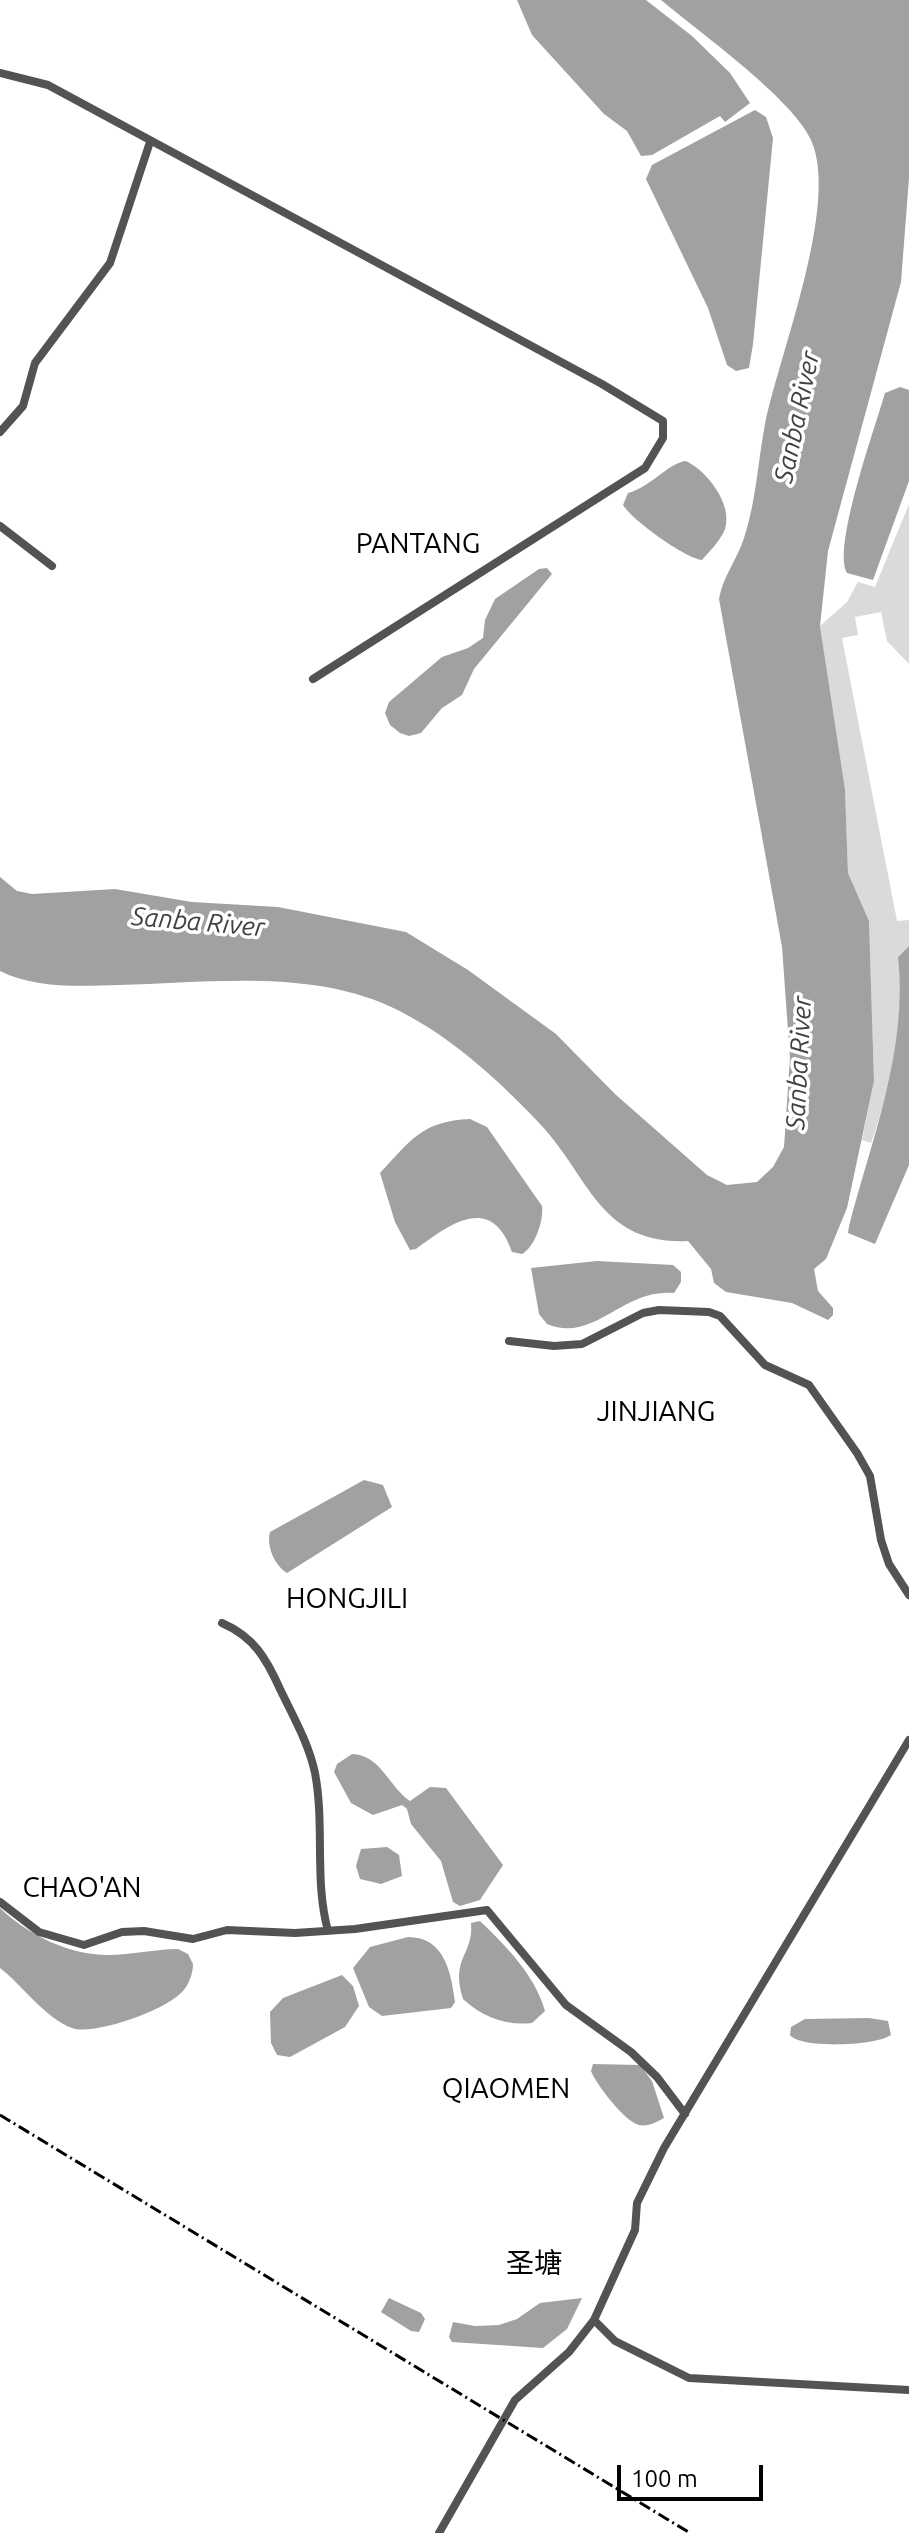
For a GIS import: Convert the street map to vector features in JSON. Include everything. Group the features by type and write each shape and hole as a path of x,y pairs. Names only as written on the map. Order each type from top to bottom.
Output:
{"street":[{"path":"0,73 48,85 602,384 663,421 663,438 645,468 313,679"},
{"path":"0,432 23,406 35,363 110,263 150,142"},
{"path":"0,526 52,566"},
{"path":"509,1341 554,1346 582,1344 643,1313 659,1310 709,1312 720,1316 765,1365 809,1385 857,1453 870,1476 881,1540 889,1564 909,1595"},
{"path":"222,1623 242,1632 258,1646 305,1742 318,1794 322,1907 328,1931"},
{"path":"439,2533 515,2400 569,2352 594,2320 635,2230 637,2203 685,2114 909,1740"},
{"path":"0,1902 39,1932 84,1945 122,1932 144,1931 193,1939 227,1930 282,1933 328,1931 487,1910 566,2005 631,2052 657,2077 685,2114"},
{"path":"594,2320 615,2341 689,2378 909,2390"}],"shaded area":[{"path":"909,504 909,664 887,641 881,612 855,617 858,635 842,638 897,921 909,920 909,946 898,957 900,1004 895,1052 871,1143 862,1140 874,1081 869,921 848,873 845,789 820,626 847,602 858,582 875,587"}],"water":[{"path":"517,0 646,0 692,36 730,73 750,103 725,122 720,116 652,155 641,156 627,131 604,114 532,35"},
{"name":"Sanba River","path":"661,0 909,0 909,178 901,282 828,551 820,626 845,789 848,873 869,921 874,1081 847,1208 826,1259 814,1269 818,1291 833,1308 833,1315 828,1320 792,1303 726,1292 714,1283 711,1269 688,1241 658,1239 635,1232 616,1220 586,1186 558,1145 507,1091 451,1043 389,1006 358,994 291,983 221,981 74,986 28,981 0,971 0,877 17,891 32,894 115,889 192,902 278,907 406,932 468,970 556,1034 615,1094 707,1175 727,1185 757,1182 773,1167 784,1147 790,1058 782,947 719,599 744,538 765,424 804,280 818,202 818,168 811,140 785,105 743,66"},
{"path":"755,110 766,117 773,138 753,344 749,368 736,371 727,365 708,308 646,179 652,165"},
{"path":"900,387 909,390 909,481 873,580 847,573 845,538 857,485 885,393"},
{"path":"686,461 710,480 725,509 725,529 702,560 684,553 660,537 623,505 628,493"},
{"path":"547,568 552,574 474,669 462,695 442,708 421,733 409,736 390,725 385,713 389,702 442,657 468,648 483,638 485,620 495,599 539,569"},
{"path":"909,946 909,1165 875,1244 848,1233 893,1060 900,992 898,957"},
{"path":"470,1119 487,1127 542,1206 538,1233 522,1254 512,1252 493,1223 481,1218 455,1224 410,1250 395,1222 380,1173 409,1142 429,1128"},
{"path":"597,1261 673,1265 681,1272 681,1282 674,1293 639,1299 579,1327 547,1324 539,1314 531,1268"},
{"path":"364,1480 383,1485 392,1507 287,1573 283,1570 270,1549 270,1532"},
{"path":"352,1754 378,1766 410,1801 430,1787 446,1788 503,1865 480,1900 460,1906 453,1902 441,1861 411,1824 407,1809 402,1805 373,1815 351,1803 334,1772 337,1764"},
{"path":"387,1847 399,1855 402,1876 381,1884 360,1879 356,1866 361,1849"},
{"path":"0,1908 36,1935 79,1951 108,1955 178,1949 188,1954 193,1964 190,1979 174,1999 146,2013 112,2025 72,2028 43,2009 0,1968"},
{"path":"480,1921 509,1951 534,1985 545,2011 532,2023 495,2019 463,1999 459,1974 471,1934 471,1923"},
{"path":"408,1937 430,1943 438,1950 448,1969 455,2002 451,2008 382,2016 369,2007 353,1968 370,1947"},
{"path":"342,1975 353,1986 359,2006 345,2027 290,2057 277,2055 271,2043 270,2012 283,1998"},
{"path":"869,2018 888,2021 891,2035 870,2042 822,2044 790,2035 791,2027 805,2019"},
{"path":"593,2064 640,2065 652,2081 664,2118 646,2125 633,2122 619,2110 599,2084 591,2071"},
{"path":"389,2298 421,2313 425,2319 419,2332 411,2331 381,2312"},
{"path":"582,2298 567,2329 543,2348 452,2342 449,2337 453,2322 475,2326 499,2325 517,2319 540,2303"}],"railway":[{"path":"0,2115 690,2533"}],"district":[{"name":"PANTANG","path":"418,544"},
{"name":"JINJIANG","path":"656,1412"},
{"name":"HONGJILI","path":"347,1599"},
{"name":"CHAO'AN","path":"82,1888"},
{"name":"QIAOMEN","path":"506,2089"},
{"name":"圣塘","path":"534,2264"}]}
